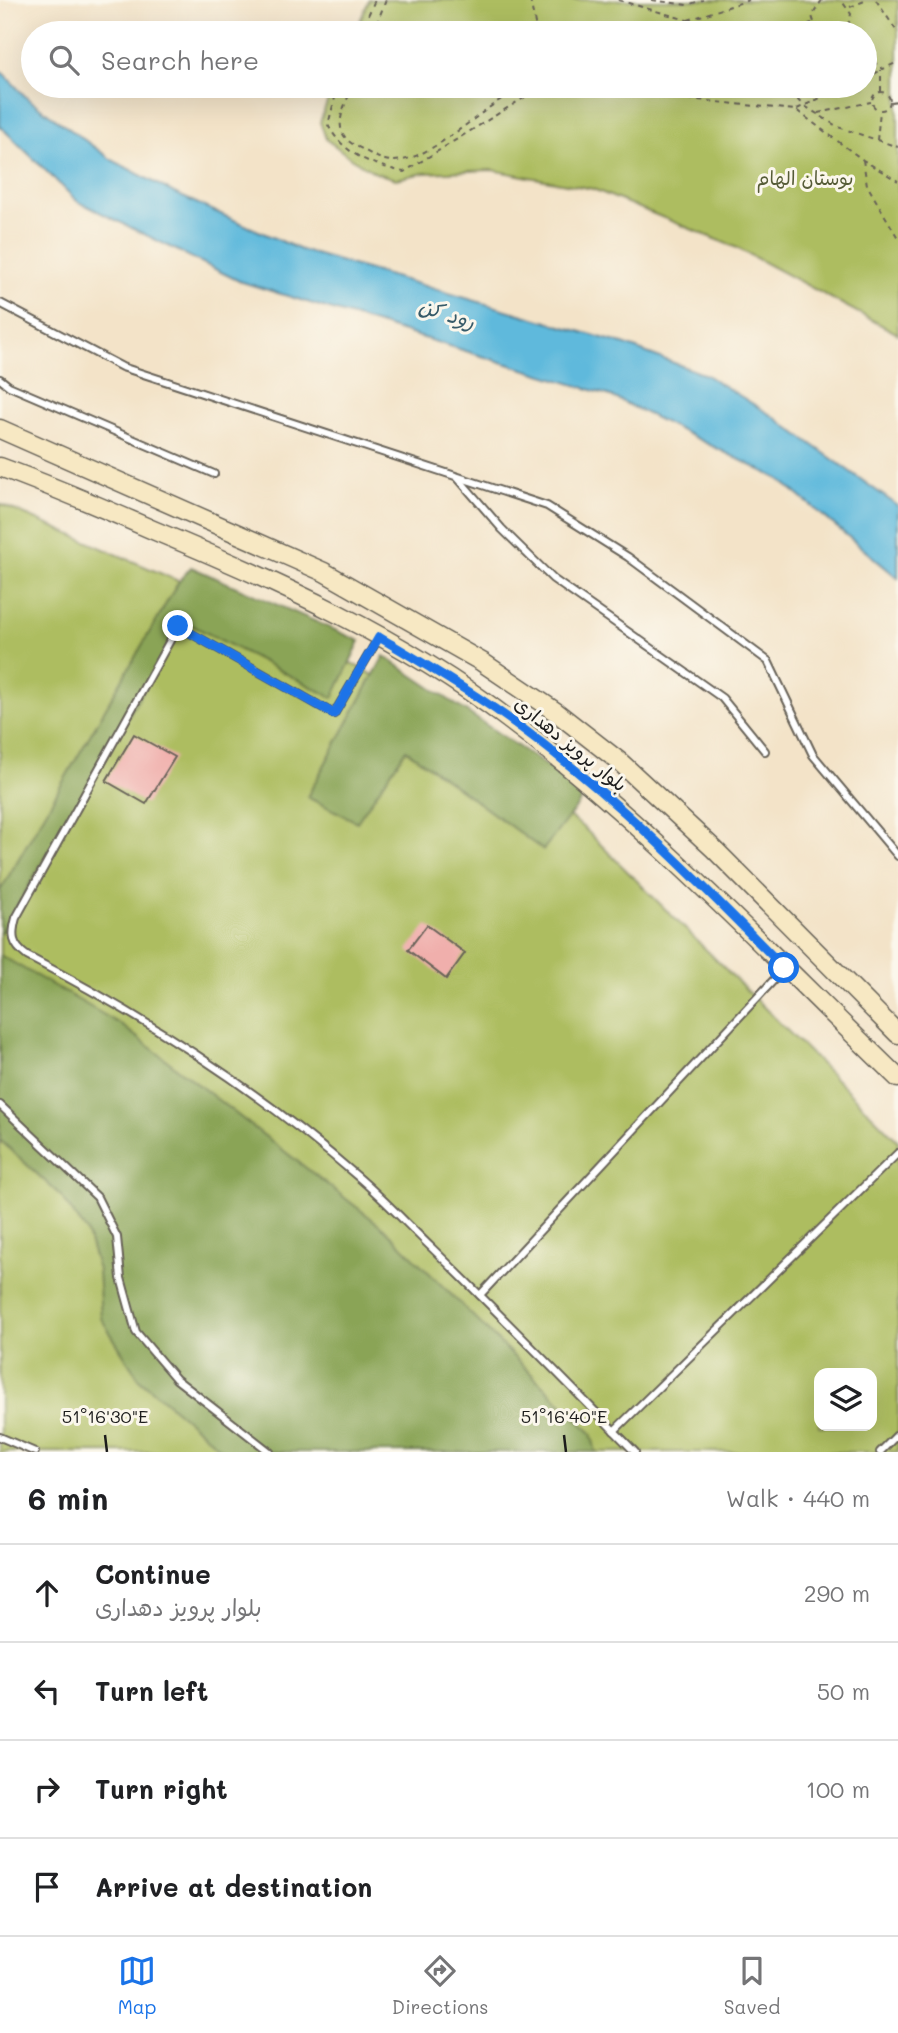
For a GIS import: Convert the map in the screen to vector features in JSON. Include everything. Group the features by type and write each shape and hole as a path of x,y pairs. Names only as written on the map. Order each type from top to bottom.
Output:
{"main road":[{"name":"بلوار پرویز دهداری","path":"0,429 324,572 398,611 482,662 556,712 620,762 714,849 898,1034"},
{"name":"بلوار پرویز دهداری","path":"1,469 219,557 379,637 506,717 565,764 684,868 898,1078"}],"lane":[{"path":"0,303 122,367 547,506 628,557 768,661 813,755 898,856"},
{"path":"0,379 214,474"},
{"path":"456,476 502,529 553,579 722,698 765,751"},
{"path":"379,637 334,714 178,626 16,918 11,934 16,948 27,956 120,1005 184,1046 290,1122 358,1177 480,1295 635,1452"},
{"path":"480,1295 784,968"},
{"path":"0,1105 97,1197 117,1237 121,1278 136,1332 176,1379 270,1452"},
{"path":"614,1431 898,1153"},
{"path":"880,1452 898,1434"},
{"path":"0,1437 35,1452"}],"path":[{"path":"365,21 375,0"},
{"path":"378,21 386,0"},
{"path":"530,0 534,21"},
{"path":"618,0 687,20 749,0"},
{"path":"652,0 687,5 703,0"},
{"path":"813,21 814,10 822,0"},
{"path":"841,0 849,8 849,21"},
{"path":"849,8 867,0"},
{"path":"876,0 898,33"},
{"path":"893,26 898,21"},
{"path":"877,72 898,62"},
{"path":"877,66 882,70"},
{"path":"881,92 882,70"},
{"path":"877,94 881,92"},
{"path":"880,110 888,107 890,102 889,96 881,92"},
{"path":"335,98 328,125 337,142 372,164 404,172 524,98"},
{"path":"348,98 339,122 341,131 351,143 386,160 410,161 506,98"},
{"path":"678,98 796,110 863,160 898,181"},
{"path":"798,98 803,105 838,127 898,147"},
{"path":"796,110 819,98"},
{"path":"872,102 873,98"},
{"path":"890,102 898,101"},
{"path":"872,102 880,110"},
{"path":"816,113 872,102"},
{"path":"877,142 880,110"},
{"path":"863,160 867,185 898,237"}],"green space":[{"name":"بوستان الهام","path":"369,0 898,0 898,334 737,248 593,189 492,170 424,173 396,179 376,173 352,159 326,139 320,122 329,98 877,98 877,21 360,21"},
{"path":"0,504 276,623 396,687 474,739 585,829 898,1141 898,1452 0,1452"},
{"path":"191,567 360,641 333,698 184,621 0,935 0,891 179,581"},
{"path":"384,656 587,793 543,850 406,750 357,822 307,797"},
{"path":"0,955 120,1024 385,1229 591,1433 596,1452 225,1452 139,1379 101,1318 98,1270 86,1231 61,1196 0,1140"}],"water":[{"name":"رود کن","path":"0,70 21,92 21,98 27,98 112,160 174,193 301,250 623,344 706,375 771,415 898,506 898,578 779,479 611,396 239,281 77,201 0,126"}],"building":[{"path":"134,734 175,757 146,804 106,781"},
{"path":"427,925 465,953 446,979 408,950"}],"route":[{"path":"178,626 334,714 379,637 506,717 565,764 684,868 784,968"}]}
